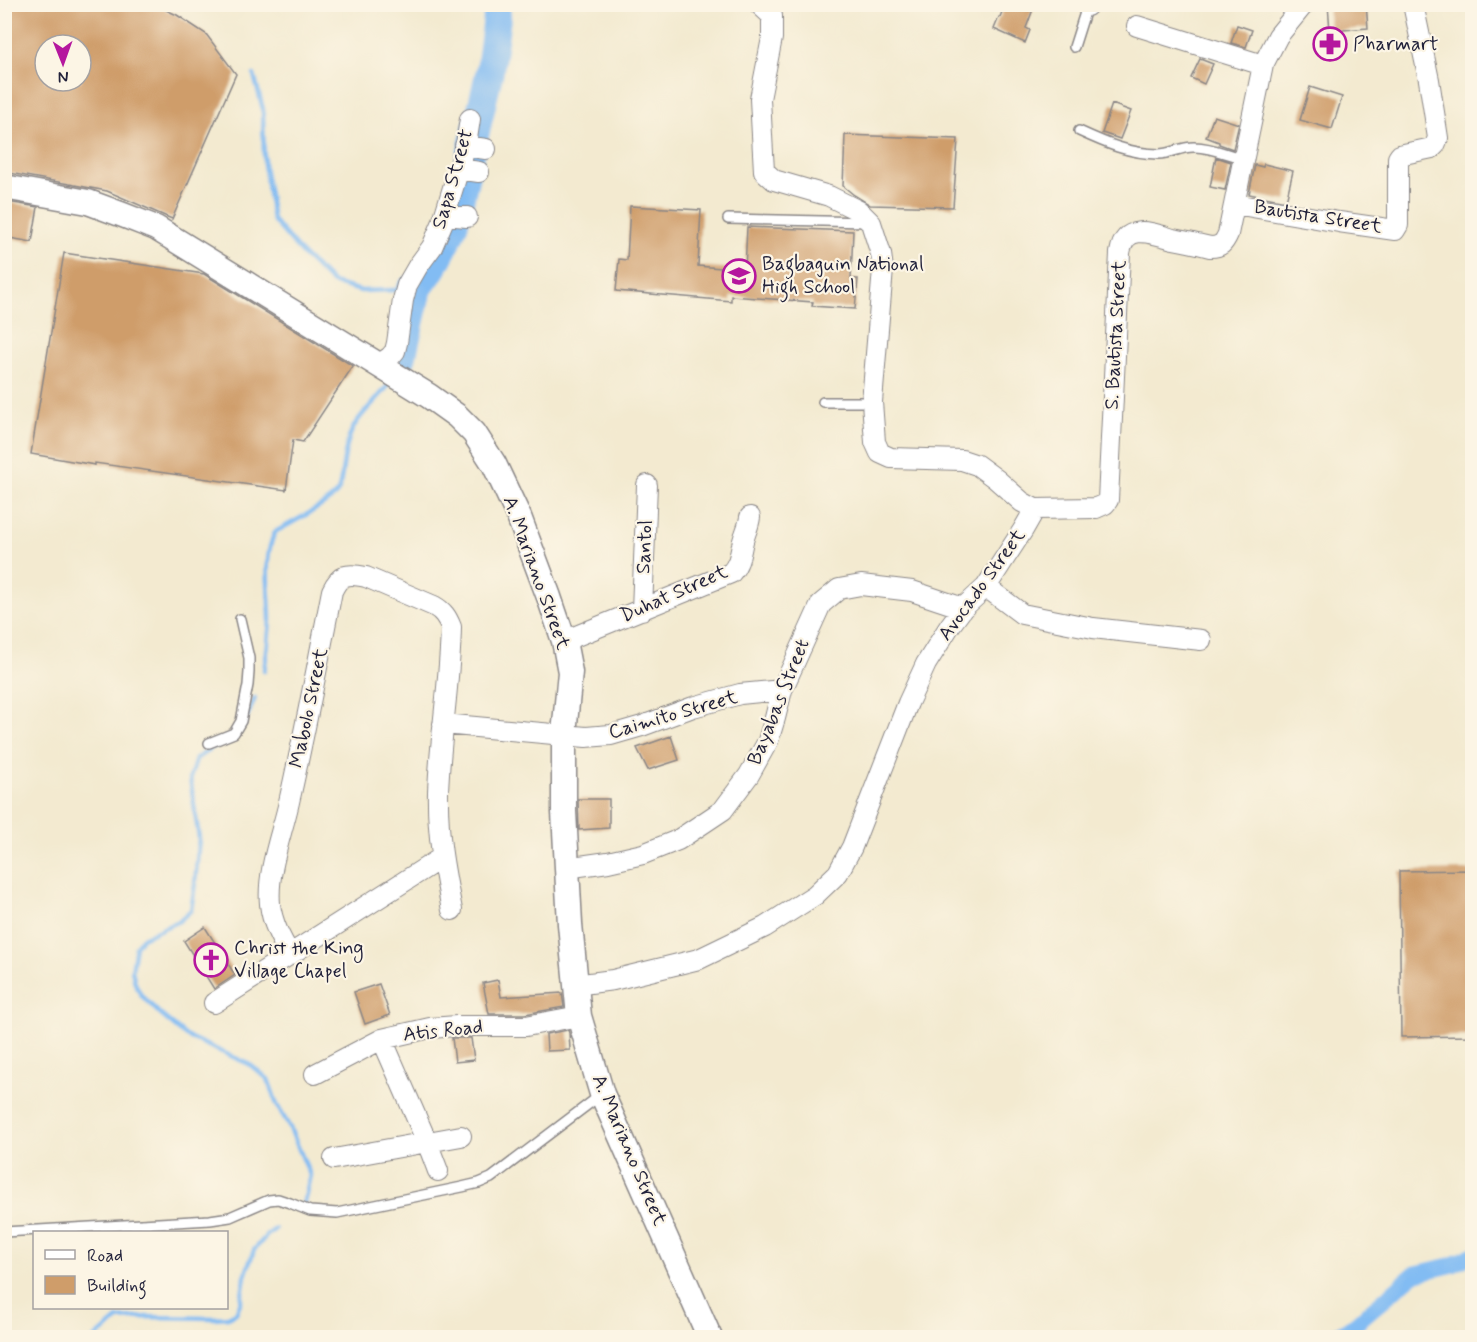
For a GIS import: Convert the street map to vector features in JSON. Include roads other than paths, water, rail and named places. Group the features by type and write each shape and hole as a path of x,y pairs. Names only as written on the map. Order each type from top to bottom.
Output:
{"street":[{"path":"759,4 772,16 772,38 760,99 764,171 774,180 828,196 858,211 871,223"},
{"name":"S. Bautista Street","path":"1035,509 1096,507 1105,504 1108,500 1119,264 1122,243 1131,235 1145,232 1210,247 1218,247 1224,243 1235,204 1263,65 1278,36 1304,4"},
{"name":"Bautista Street","path":"1235,204 1395,230 1398,225 1398,158 1400,155 1432,148 1438,138 1413,4"},
{"path":"1137,26 1263,65"},
{"name":"Sapa Street","path":"387,370 397,343 402,300 407,285 454,216 475,147 470,119"},
{"name":"A. Mariano Street","path":"4,188 88,202 156,228 387,370 457,416 474,432 494,464 519,516 549,597 564,641 570,672 564,734 564,812 566,868 579,1016 603,1094 710,1338"},
{"name":"Avocado Street","path":"575,985 613,980 699,959 765,927 815,895 830,882 838,873 852,847 908,703 926,664 963,608 986,587 1035,509 1022,502 977,465 962,460 891,458 880,453 875,442 872,402 883,269 881,254 871,223"},
{"name":"Santol","path":"642,610 647,485"},
{"name":"Duhat Street","path":"564,641 731,573 737,566 750,517"},
{"name":"Mabolo Street","path":"290,955 274,923 270,904 270,885 309,711 332,591 336,582 344,576 354,574 366,577 442,610 448,618 451,627 443,724"},
{"name":"Bayabas Street","path":"566,868 643,854 678,840 723,810 749,775 768,741 782,690 820,604 839,589 861,585 912,591 963,608"},
{"path":"986,587 1022,614 1093,628 1200,640"},
{"name":"Caimito Street","path":"443,724 586,736 611,735 693,707 740,694 782,690"},
{"path":"443,724 438,794 441,858 452,910"},
{"path":"214,1003 441,858"},
{"name":"Atis Road","path":"315,1074 382,1039 430,1028 526,1026 579,1016"},
{"path":"382,1039 438,1171"},
{"path":"334,1159 461,1136"}],"lane":[{"path":"1074,47 1087,5"},
{"path":"1079,131 1113,146 1134,152 1166,153 1176,149 1196,147 1244,159"},
{"path":"728,219 871,223"},
{"path":"823,402 872,402"},
{"path":"209,743 234,733 241,721 248,685 249,658 240,619"},
{"path":"4,1232 210,1220 230,1217 256,1204 278,1199 310,1211 337,1213 471,1185 491,1178 603,1094"}],"waterway":[{"path":"410,290 418,289 430,273 455,222 490,70 497,18 496,4"},
{"path":"254,75 263,109 264,164 273,220 303,255 333,283 361,291 395,290"},
{"path":"402,358 418,289"},
{"path":"264,671 270,620 268,564 275,532 336,494 352,430 360,417 392,380"},
{"path":"243,726 255,698"},
{"path":"223,742 196,759 190,778 199,838 191,910 179,921 142,938 136,946 132,970 141,995 186,1036 249,1064 268,1079 277,1105 290,1128 310,1175 304,1204"},
{"path":"95,1338 118,1319 213,1318 228,1317 236,1313 254,1250 275,1229"},
{"path":"1332,1338 1355,1324 1414,1274 1452,1265 1472,1255"}],"place":[{"name":"Pharmart","path":"1330,44"},
{"name":"Bagbaguin National High School","path":"739,276"},
{"name":"Christ the King Village Chapel","path":"211,960"}]}
